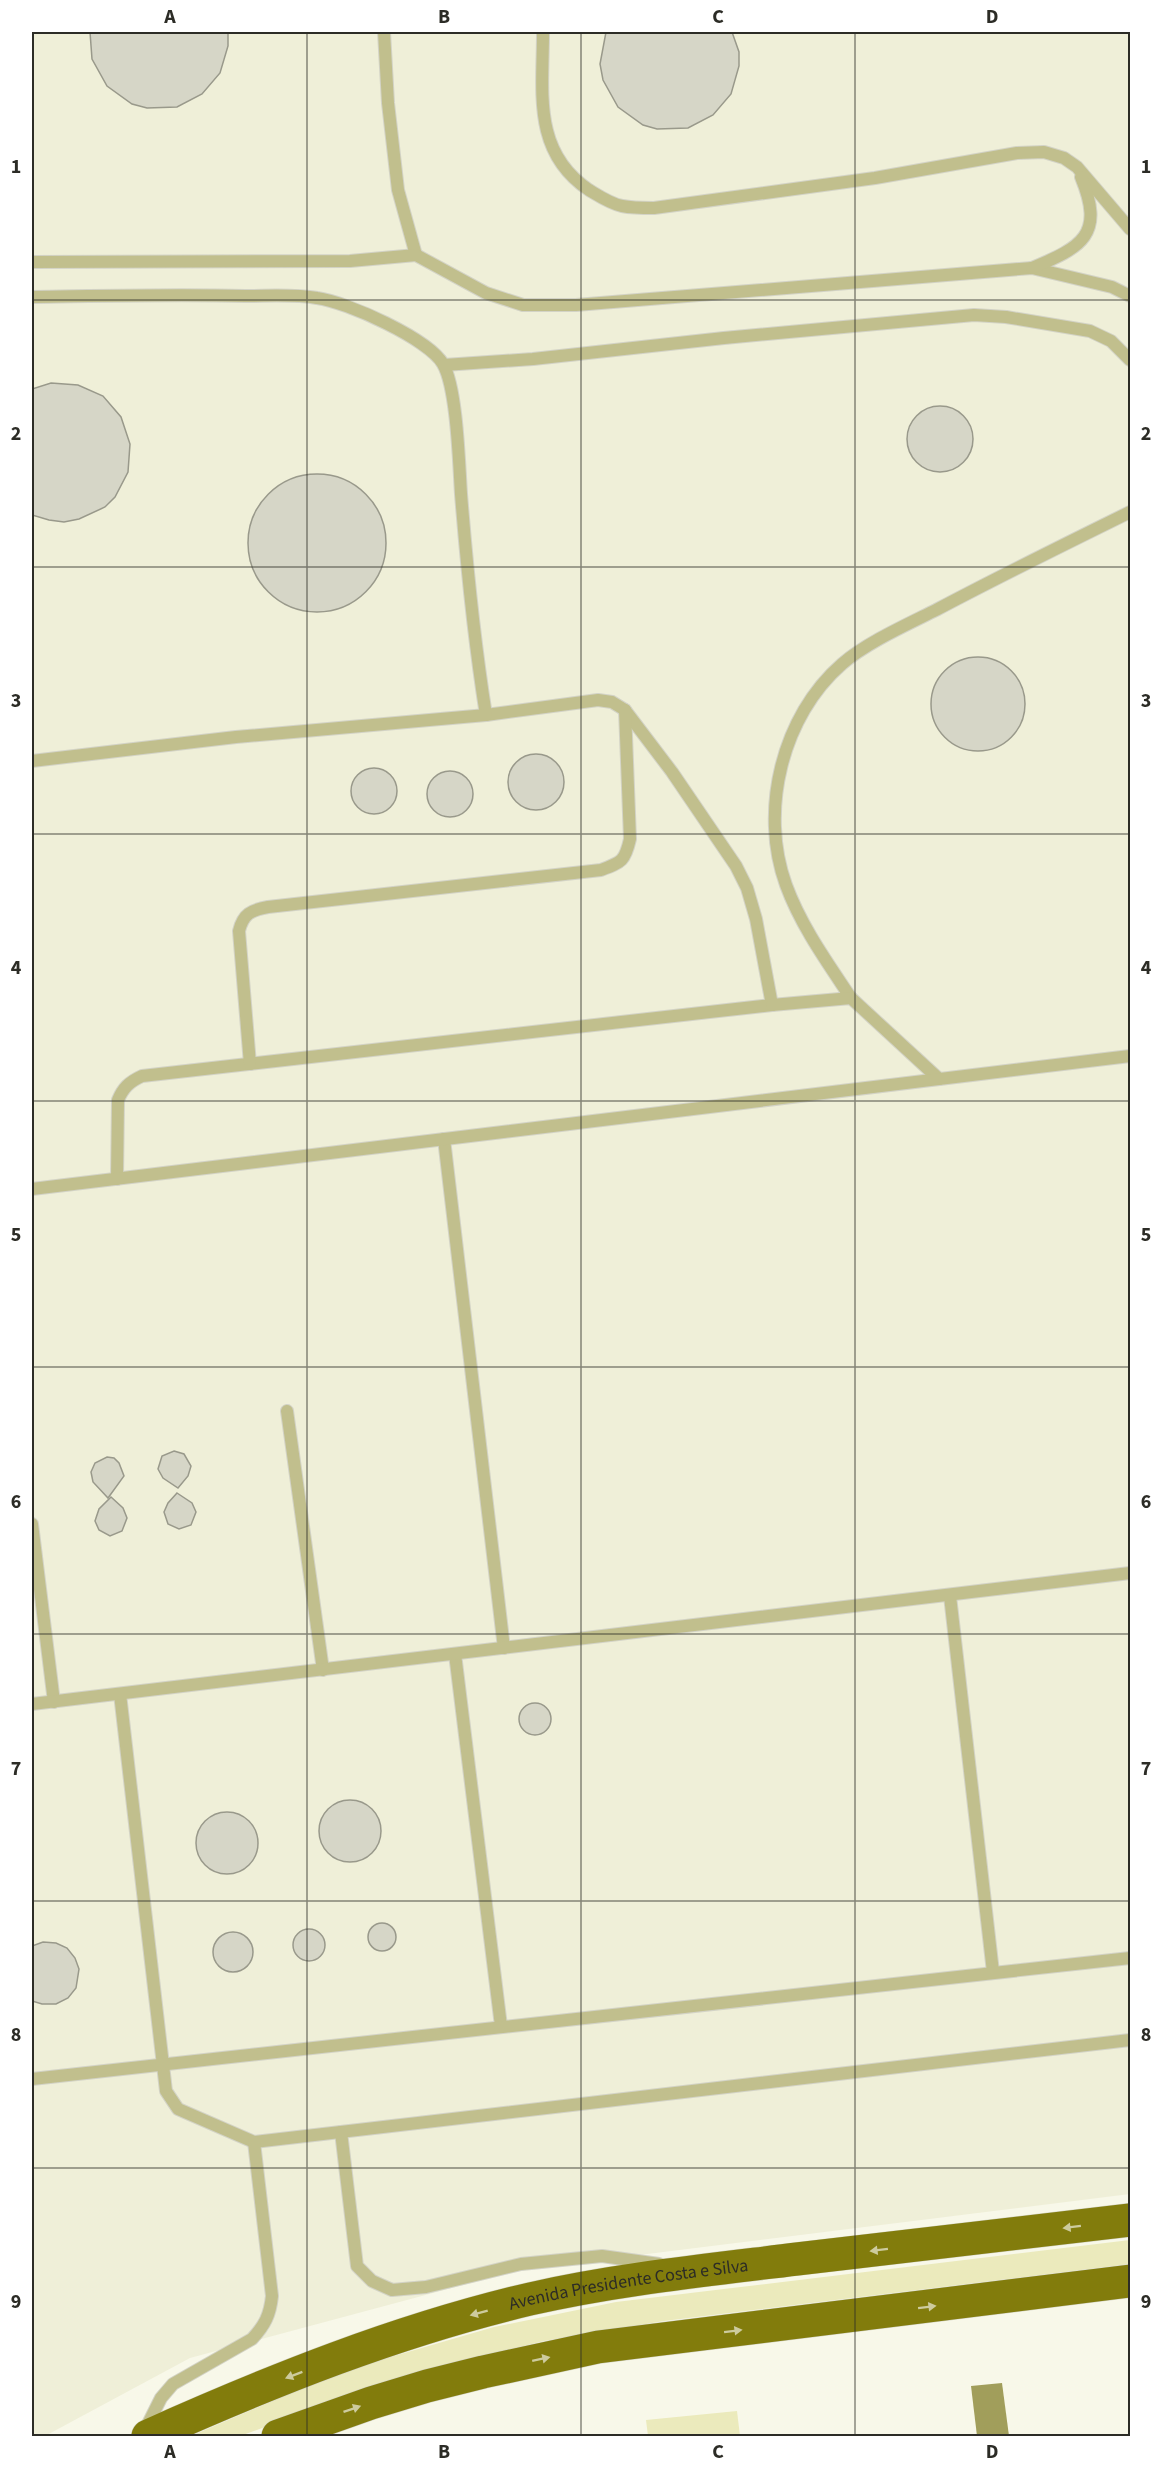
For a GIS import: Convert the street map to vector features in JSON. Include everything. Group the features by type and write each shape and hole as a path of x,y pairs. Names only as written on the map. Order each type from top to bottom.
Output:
{"highway":[{"name":"Avenida Presidente Costa e Silva","path":"148,2436 232,2398 370,2346 476,2313 532,2299 602,2285 705,2270 1131,2220"},
{"path":"278,2436 427,2386 598,2347 1131,2281"}],"lane":[{"path":"384,32 388,103 398,190 416,255"},
{"path":"543,32 543,110 549,142 561,166 578,182 601,198 621,206 654,208 875,178 1017,153 1044,152 1064,158 1077,167 1131,229"},
{"path":"1032,268 1067,253 1084,239 1091,220 1090,198 1077,167"},
{"path":"32,262 351,261 416,255 486,293 523,305 576,305 1032,268 1112,287 1131,296"},
{"path":"32,297 224,295 317,298 340,304 384,322 434,351 444,365 455,418 472,628 486,715"},
{"path":"444,365 533,359 724,338 974,315 1006,317 1090,331 1111,342 1131,360"},
{"path":"939,1079 851,998 803,925 785,883 775,837 776,795 785,750 806,706 842,664 888,635 1024,563 1131,512"},
{"path":"32,761 236,737 486,715 598,700 612,702 625,710 672,772 740,873 756,919 772,1005"},
{"path":"250,1064 239,931 242,918 253,910 268,907 601,870 619,864 626,856 630,839 625,710"},
{"path":"117,1179 118,1100 130,1082 142,1076 851,998"},
{"path":"32,1189 1131,1056"},
{"path":"444,1139 504,1648"},
{"path":"287,1411 322,1670"},
{"path":"32,1524 54,1702"},
{"path":"32,1704 1131,1573"},
{"path":"950,1596 993,1972"},
{"path":"455,1654 501,2026"},
{"path":"120,1694 166,2091 178,2109 254,2142 1131,2040"},
{"path":"32,2079 1131,1958"},
{"path":"341,2132 357,2266 372,2281 392,2290 426,2287 521,2264 602,2256 705,2270"},
{"path":"142,2436 161,2398 173,2384 252,2339 262,2329 270,2314 272,2296 254,2142"}],"shaded area":[{"path":"32,32 1130,32 1130,2194 519,2270 190,2358 45,2436 32,2436"},
{"path":"1002,2383 1009,2436 977,2436 971,2386"}],"green space":[{"path":"1130,2240 1130,2264 664,2321 544,2341 412,2374 240,2436 191,2436 319,2381 387,2358 494,2327 616,2302"},
{"path":"737,2411 740,2436 648,2436 646,2420"}],"building":[{"path":"90,32 228,32 228,46 220,73 202,94 177,107 147,108 132,104 107,86 92,59"},
{"path":"606,32 732,32 739,52 739,66 731,94 713,115 688,128 657,129 643,125 618,107 603,80 600,64"},
{"path":"51,383 78,385 103,396 121,417 130,444 128,472 115,497 105,507 79,519 64,522 32,515 32,389"},
{"path":"940,406 952,409 963,416 970,427 973,439 970,451 963,462 952,469 940,472 928,469 917,462 910,451 907,439 910,427 917,416 928,409"},
{"path":"317,474 344,479 356,485 366,494 375,504 381,516 386,543 381,570 375,582 366,592 356,601 344,607 317,612 290,607 278,601 268,592 259,582 253,570 248,543 253,516 259,504 268,494 278,485 290,479"},
{"path":"969,657 987,657 1012,670 1022,686 1025,704 1022,722 1012,738 987,751 969,751 944,738 931,713 931,695 944,670"},
{"path":"530,754 542,754 552,758 560,766 564,782 560,798 552,806 542,810 530,810 520,806 512,798 508,788 508,776 512,766 520,758"},
{"path":"374,768 390,775 397,791 390,807 374,814 358,807 351,791 358,775"},
{"path":"450,771 466,778 473,794 466,810 450,817 434,810 427,794 434,778"},
{"path":"174,1451 184,1454 191,1466 188,1476 178,1488 163,1478 158,1469 162,1456"},
{"path":"107,1457 114,1458 119,1463 124,1476 108,1498 93,1482 91,1472 95,1463"},
{"path":"177,1493 192,1503 196,1512 191,1525 179,1529 168,1524 164,1512"},
{"path":"111,1497 123,1508 127,1518 122,1531 110,1536 99,1530 95,1521 99,1509"},
{"path":"535,1703 546,1708 551,1719 546,1730 535,1735 524,1730 519,1719 524,1708"},
{"path":"344,1800 356,1800 372,1809 379,1819 381,1831 379,1843 372,1853 356,1862 344,1862 333,1857 324,1848 319,1837 319,1825 324,1814 333,1805"},
{"path":"221,1812 233,1812 245,1817 253,1825 258,1843 253,1861 245,1869 233,1874 221,1874 209,1869 201,1861 196,1849 196,1837 201,1825 209,1817"},
{"path":"382,1923 392,1927 396,1937 392,1947 382,1951 372,1947 368,1937 372,1927"},
{"path":"309,1929 320,1934 325,1945 320,1956 309,1961 298,1956 293,1945 298,1934"},
{"path":"233,1932 241,1933 247,1938 252,1944 252,1960 247,1966 241,1971 233,1972 225,1971 219,1966 214,1960 213,1952 214,1944 219,1938 225,1933"},
{"path":"43,1942 56,1943 67,1948 75,1958 79,1969 76,1988 68,1998 56,2004 32,2001 32,1946"}]}
